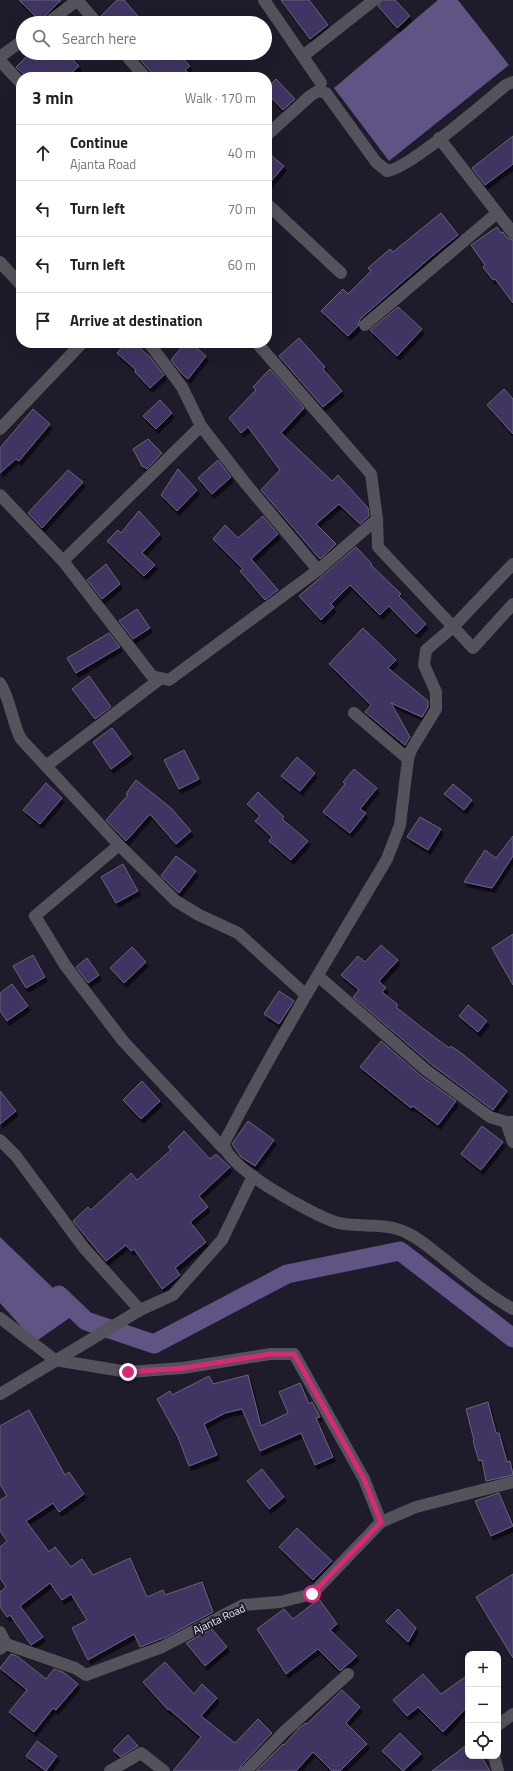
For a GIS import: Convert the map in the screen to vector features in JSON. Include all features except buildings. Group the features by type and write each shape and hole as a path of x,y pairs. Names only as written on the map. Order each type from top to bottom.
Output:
{"street":[{"path":"56,16 78,0 92,16"},
{"path":"264,0 321,83"},
{"path":"303,56 374,0"},
{"path":"0,57 16,45"},
{"path":"130,60 141,72"},
{"path":"0,61 16,78"},
{"path":"272,130 310,96 318,91 326,93 376,162 388,171 394,170 410,161 506,85 513,82"},
{"path":"439,138 513,233"},
{"path":"272,209 341,273"},
{"path":"365,325 496,213"},
{"path":"0,262 16,280"},
{"path":"0,429 74,348"},
{"path":"153,348 182,387 201,426 246,484 318,570"},
{"path":"261,348 371,474 377,519 378,547 473,648 513,604"},
{"path":"63,562 201,426"},
{"path":"0,495 63,562 152,676 169,680 318,570 377,519"},
{"path":"223,1148 239,1113 306,995 387,859 400,825 405,770 408,759 411,750 436,709 436,692 424,665 426,650 453,627 513,564"},
{"path":"46,766 160,679"},
{"path":"0,683 8,696 12,708 14,725 21,739 119,845 176,901 199,915 238,933 306,995"},
{"path":"354,713 408,759"},
{"path":"119,845 35,916 64,965 123,1041 234,1161 253,1176 312,1212 334,1221 348,1225 389,1227 409,1234 491,1295 513,1309"},
{"path":"318,976 426,1070 490,1117 509,1122 513,1142"},
{"path":"0,1140 16,1156 84,1248 140,1310"},
{"path":"0,1394 69,1351 140,1310 173,1295 222,1240 253,1176"},
{"path":"0,1318 55,1360 128,1372 183,1368 270,1354 294,1354 364,1479 381,1522"},
{"name":"Ajanta Road","path":"3,1647 75,1668 86,1675 162,1647 243,1605 280,1602 312,1594 381,1522 416,1507 513,1482"},
{"path":"0,1632 3,1647"},
{"path":"246,1771 284,1732 348,1674"},
{"path":"501,1723 513,1714"},
{"path":"110,1771 141,1753 164,1771"},
{"path":"495,1759 498,1771"}],"shaded area":[{"path":"438,0 458,0 509,65 389,161 334,88"},
{"path":"0,1237 78,1312 35,1342 0,1303"}],"waterway":[{"path":"59,1295 86,1321 154,1344 287,1274 400,1251 513,1338"}],"route":[{"path":"128,1372 183,1368 270,1354 294,1354 364,1479 381,1522 312,1594"}]}
